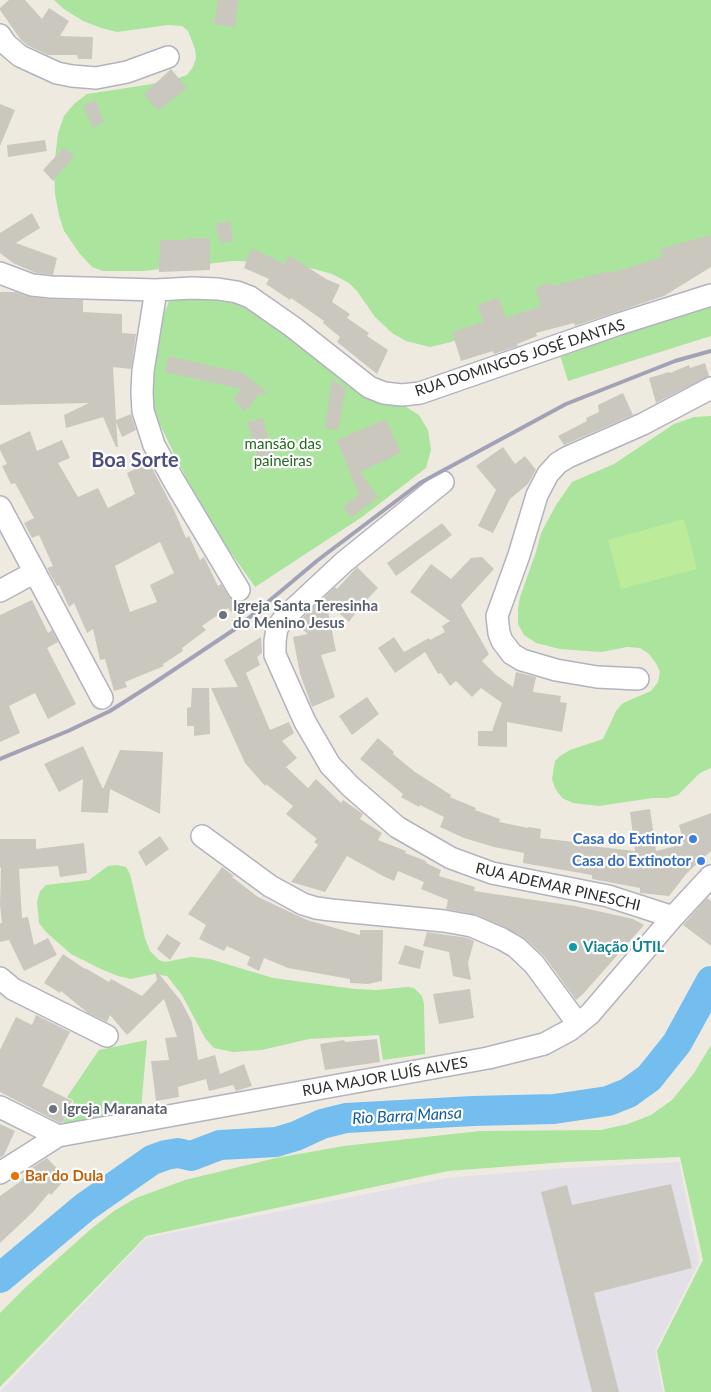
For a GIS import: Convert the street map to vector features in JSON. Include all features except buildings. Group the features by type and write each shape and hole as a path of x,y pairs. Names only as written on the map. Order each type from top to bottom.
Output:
{"street":[{"path":"0,35 6,44 20,56 56,73 72,76 96,78 126,72 168,57"},
{"name":"RUA DOMINGOS JOSÉ DANTAS","path":"0,273 32,285 51,287 156,290 192,288 237,292 250,297 293,327 369,387 384,394 402,396 420,393 509,361 711,295"},
{"path":"156,290 143,371 142,392 144,411 154,445 239,590"},
{"path":"638,679 597,677 556,670 522,660 512,654 502,641 498,633 497,616 519,555 537,495 548,474 558,463 643,424 711,388"},
{"name":"RUA ADEMAR PINESCHI","path":"443,482 344,562 285,617 278,628 274,655 305,722 330,765 350,786 398,827 425,844 471,867 492,873 608,896 673,917"},
{"path":"0,507 102,698"},
{"path":"0,591 35,572"},
{"path":"202,836 270,886 303,904 332,910 458,923 495,935 516,947 534,964 578,1024"},
{"name":"RUA MAJOR LUÍS ALVES","path":"0,1173 58,1136 488,1058 544,1044 559,1037 578,1024 603,1001 673,917 711,876"},
{"path":"0,978 14,988 107,1036"},
{"path":"0,1107 58,1136"}],"shaded area":[{"path":"679,1162 699,1262 655,1351 663,1392 0,1392 146,1238 447,1178 567,1168"}],"green space":[{"path":"54,0 711,0 711,247 651,263 451,342 430,347 406,341 392,333 375,317 349,283 332,274 314,269 275,262 233,261 143,271 103,271 92,267 64,231 55,194 54,168 58,133 64,116 74,104 87,94 146,85 187,75 193,67 196,58 195,49 188,31 182,26 168,25 117,32 83,21"},
{"name":"mansão das paineiras","path":"223,295 277,326 419,415 428,430 431,450 426,468 362,517 255,587 204,514 157,419 150,393 162,319 170,298"},
{"path":"711,304 711,336 568,381 559,352"},
{"path":"711,416 711,768 700,773 678,795 668,798 653,798 599,806 573,803 562,798 555,788 552,779 555,761 570,750 603,739 616,711 623,703 651,691 658,682 660,672 648,653 640,648 627,647 601,652 560,649 536,643 524,635 518,624 520,597 541,533 556,505 572,482 614,464 674,424 694,417"},
{"path":"684,519 697,569 621,589 608,540"},
{"path":"108,866 126,867 130,874 145,938 150,951 159,960 165,962 191,957 210,959 273,978 355,989 414,988 422,996 424,1004 425,1054 383,1060 379,1035 309,1039 262,1050 233,1052 214,1048 205,1038 182,995 167,976 154,974 131,979 101,969 71,954 46,932 39,923 37,902 40,891 46,885 89,880"},
{"path":"147,1040 141,1110 101,1119 63,1123 74,1101 67,1097 99,1050"},
{"path":"711,1045 711,1392 665,1392 657,1351 703,1260 680,1157 566,1162 448,1171 146,1236 0,1387 0,1313 27,1286 91,1229 114,1211 136,1198 185,1180 276,1158 344,1146 480,1131 601,1130 628,1124 651,1115 672,1100 694,1073"}],"waterway":[{"name":"Rio Barra Mansa","path":"0,1278 85,1207 152,1160 166,1155 178,1153 191,1156 220,1145 276,1142 296,1136 322,1124 346,1118 473,1111 554,1109 608,1101 628,1093 649,1078 677,1043 711,981"}],"railway":[{"path":"0,759 68,731 110,711 154,683 238,627 318,560 420,483 566,404 675,361 711,351"}],"place":[{"name":"Igreja Santa Teresinha do Menino Jesus","path":"223,615"},
{"name":"Casa do Extintor","path":"693,839"},
{"name":"Casa do Extinotor","path":"701,861"},
{"name":"Viação ÚTIL","path":"573,947"},
{"name":"Igreja Maranata","path":"53,1109"},
{"name":"Bar do Dula","path":"15,1176"}],"district":[{"name":"Boa Sorte","path":"135,461"}]}
